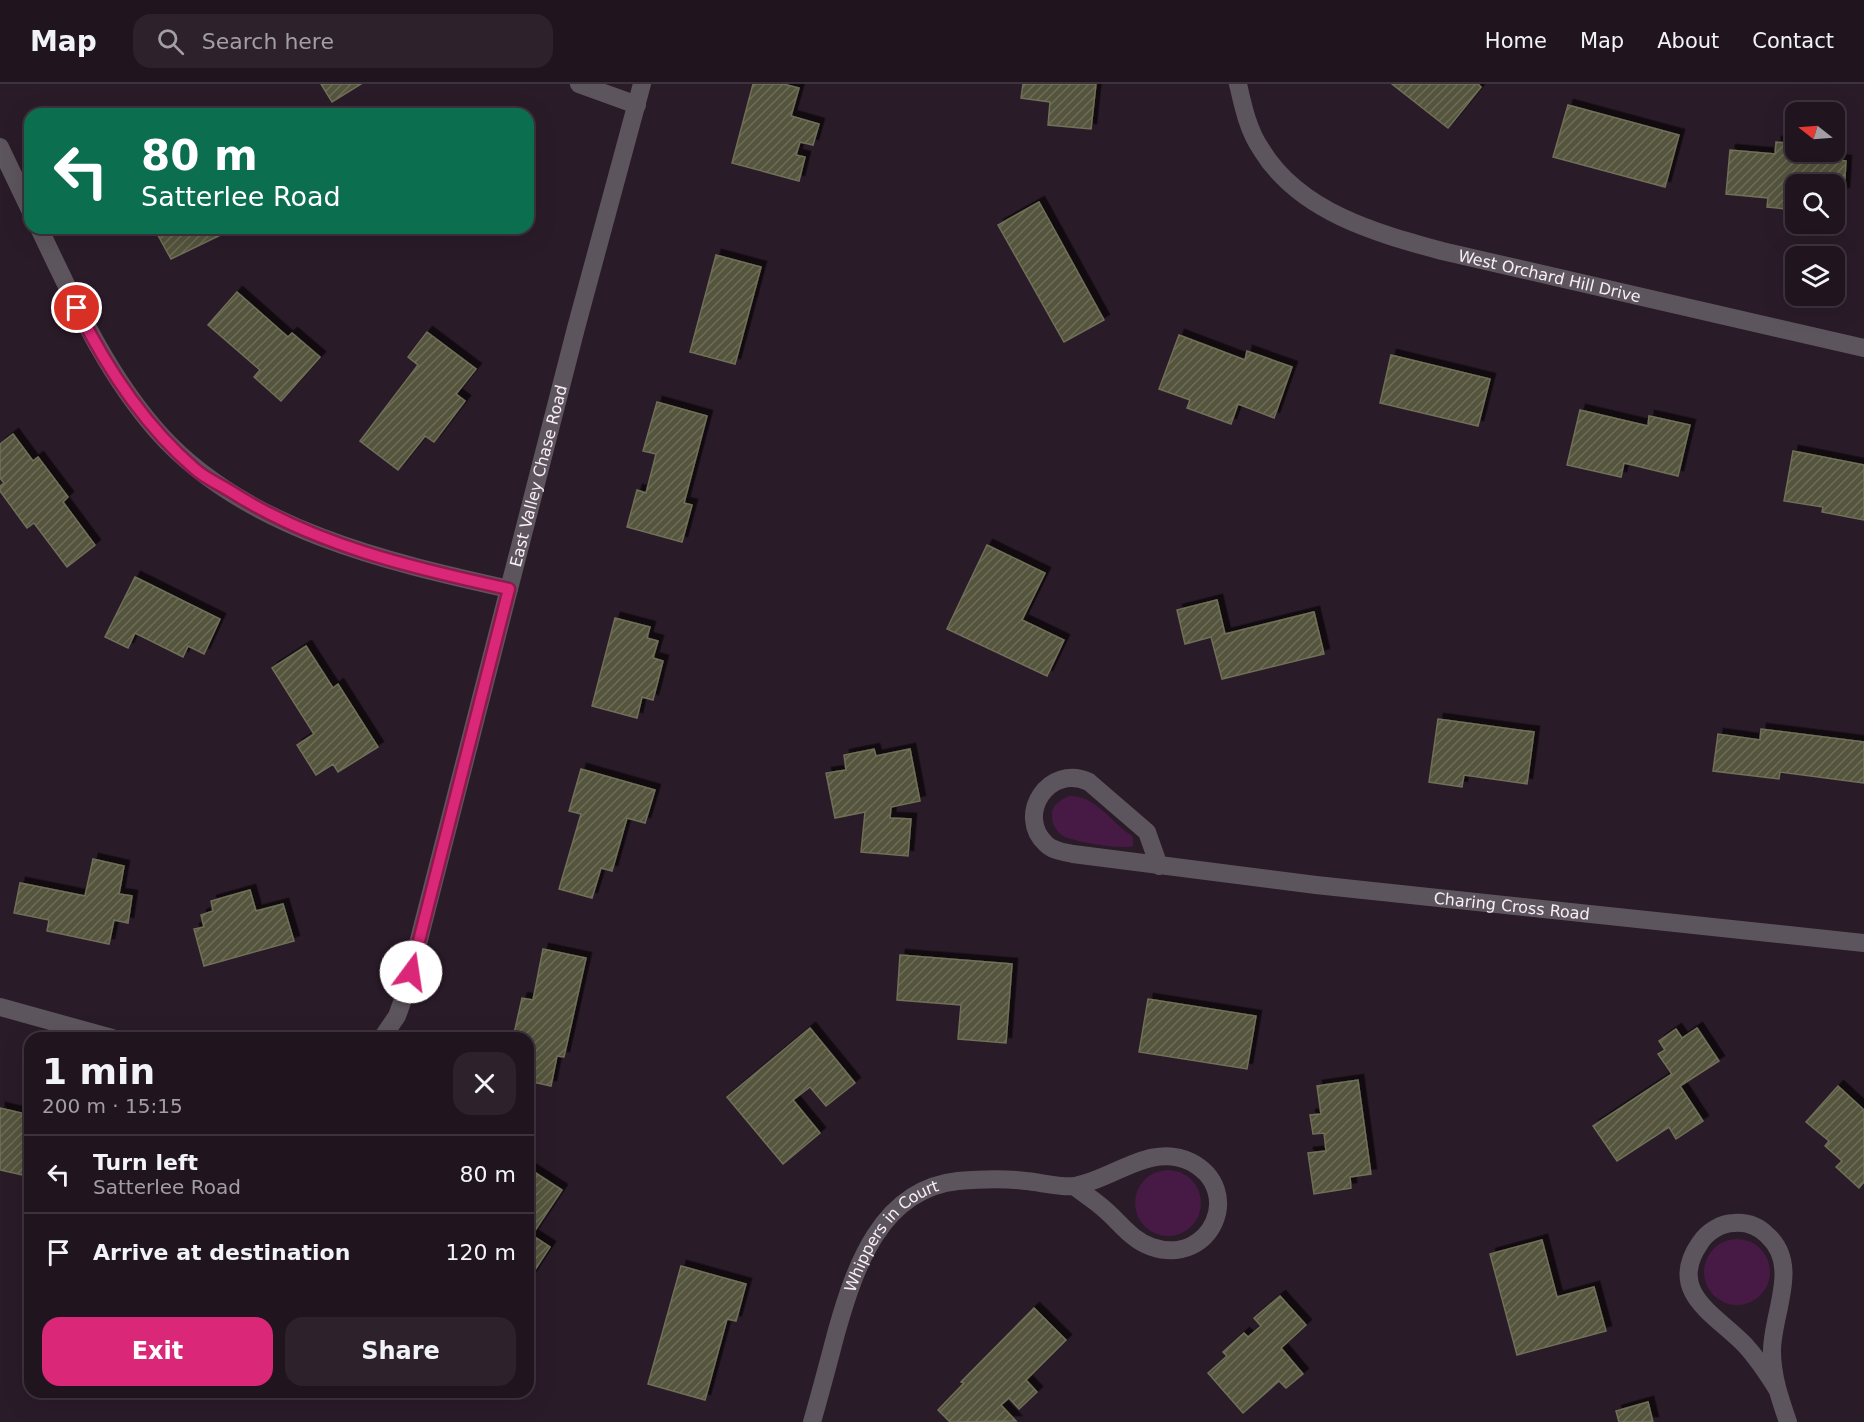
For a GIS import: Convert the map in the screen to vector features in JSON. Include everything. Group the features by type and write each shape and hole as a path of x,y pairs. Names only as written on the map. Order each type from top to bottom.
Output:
{"street":[{"path":"579,84 637,105"},
{"name":"East Valley Chase Road","path":"386,1032 397,1016 405,994 642,84"},
{"name":"West Orchard Hill Drive","path":"1238,84 1245,115 1260,149 1298,190 1354,224 1386,236 1442,251 1864,348"},
{"path":"0,147 24,197"},
{"path":"42,234 87,328 115,373 158,432 196,470 246,502 345,546 396,563 509,589"},
{"name":"Charing Cross Road","path":"1159,866 1147,832 1089,782 1079,778 1058,780 1040,795 1035,807 1038,834 1047,845 1073,854 1159,866 1304,884 1864,943"},
{"path":"0,1007 90,1032"},
{"name":"Whippers in Court","path":"812,1422 845,1303 861,1257 895,1210 913,1196 954,1181 984,1179 1023,1180 1074,1186 1162,1155 1176,1156 1192,1162 1206,1172 1215,1186 1218,1215 1213,1228 1198,1243 1182,1250 1166,1251 1140,1242 1127,1233 1105,1209 1074,1186"},
{"path":"1777,1389 1747,1347 1699,1304 1692,1293 1688,1279 1689,1263 1696,1247 1704,1236 1728,1223 1750,1224 1765,1232 1775,1242 1782,1255 1785,1273 1774,1328 1772,1352 1777,1389 1788,1422"}],"shaded area":[{"path":"1069,796 1079,797 1095,804 1131,835 1133,846 1098,845 1063,836 1056,830 1052,812 1056,804"},
{"path":"1168,1170 1181,1172 1191,1180 1199,1190 1201,1203 1199,1216 1191,1226 1181,1234 1168,1236 1155,1234 1145,1226 1137,1216 1135,1203 1137,1190 1145,1180 1155,1172"},
{"path":"1737,1239 1750,1241 1765,1254 1770,1272 1768,1285 1755,1300 1737,1305 1724,1303 1709,1290 1704,1272 1706,1259 1719,1244"}],"building":[{"path":"321,84 361,84 332,102"},
{"path":"753,84 783,84 799,88 791,116 819,124 813,145 800,142 796,155 805,157 799,181 732,163"},
{"path":"1023,84 1096,84 1091,129 1048,125 1050,102 1021,98"},
{"path":"1392,84 1478,84 1481,87 1448,128"},
{"path":"1568,105 1679,135 1665,187 1553,157"},
{"path":"1776,142 1785,143 1785,162 1846,161 1845,177 1845,174 1785,174 1785,209 1767,207 1768,198 1726,194 1730,150 1775,154"},
{"path":"1039,202 1104,320 1064,342 998,225"},
{"path":"157,234 223,234 171,259"},
{"path":"716,255 761,267 735,364 690,352"},
{"path":"237,292 288,337 292,333 320,357 281,401 254,377 260,370 208,325"},
{"path":"427,332 476,369 456,394 465,401 434,442 425,436 398,470 360,441 418,365 408,357"},
{"path":"1179,335 1245,360 1247,351 1292,367 1274,418 1238,404 1231,424 1187,408 1190,400 1159,389"},
{"path":"1391,355 1490,379 1478,426 1380,403"},
{"path":"657,402 707,416 684,503 692,505 682,542 627,527 637,490 646,493 656,454 643,451"},
{"path":"1580,410 1648,426 1649,416 1690,425 1678,476 1624,463 1621,477 1567,465"},
{"path":"13,434 33,461 38,457 68,497 63,502 95,545 67,567 34,523 27,528 0,491 0,486 4,483 0,478 0,444"},
{"path":"1793,451 1864,465 1864,520 1822,512 1823,507 1784,501"},
{"path":"987,545 1045,573 1022,620 1064,640 1047,676 947,629"},
{"path":"135,577 220,619 204,654 188,646 183,657 135,633 128,648 105,637"},
{"path":"1217,600 1225,634 1314,612 1324,654 1222,679 1211,637 1185,644 1177,610"},
{"path":"615,618 650,627 647,638 658,641 653,658 663,661 653,700 642,697 637,718 592,706"},
{"path":"306,646 333,688 338,684 378,747 338,772 333,764 316,775 297,745 314,734 272,668"},
{"path":"1438,719 1534,732 1527,784 1464,775 1462,787 1429,782"},
{"path":"1761,729 1864,742 1864,783 1780,772 1779,779 1713,771 1718,734 1760,740"},
{"path":"874,749 876,756 910,749 920,801 891,807 890,818 911,819 908,856 861,852 865,812 835,818 826,773 846,770 844,755"},
{"path":"581,769 655,790 645,823 627,818 612,871 601,868 592,898 559,889 581,814 569,811"},
{"path":"93,859 124,866 119,894 132,896 128,923 114,920 109,944 47,931 49,920 14,913 20,883 85,896"},
{"path":"250,890 256,911 283,904 294,941 204,966 194,929 204,927 201,915 213,911 211,901"},
{"path":"543,949 586,958 564,1057 557,1056 551,1086 534,1082 534,1032 514,1032 522,998 533,1000"},
{"path":"900,955 1012,964 1006,1043 958,1039 961,1005 897,1000"},
{"path":"1148,999 1256,1016 1247,1069 1139,1052"},
{"path":"810,1028 855,1083 826,1106 810,1087 793,1100 820,1133 783,1164 727,1097"},
{"path":"1697,1028 1719,1061 1680,1086 1703,1121 1676,1139 1669,1127 1617,1161 1593,1126 1672,1074 1658,1054 1665,1050 1659,1041 1676,1029 1682,1038"},
{"path":"1358,1080 1371,1174 1350,1177 1351,1188 1314,1194 1308,1153 1326,1151 1324,1133 1313,1134 1310,1115 1321,1114 1317,1086"},
{"path":"1838,1086 1864,1110 1864,1182 1859,1188 1836,1167 1842,1161 1825,1146 1829,1141 1806,1122"},
{"path":"0,1108 24,1114 24,1171 23,1175 0,1170"},
{"path":"534,1172 562,1190 534,1232"},
{"path":"534,1236 550,1247 534,1271"},
{"path":"1542,1240 1557,1297 1594,1287 1606,1331 1517,1355 1490,1254"},
{"path":"681,1266 746,1284 736,1321 727,1319 705,1400 648,1384"},
{"path":"1280,1296 1306,1325 1281,1348 1303,1374 1286,1388 1279,1381 1243,1413 1208,1373 1227,1356 1223,1352 1244,1333 1248,1337 1261,1326 1254,1318"},
{"path":"1034,1308 1066,1340 1026,1380 1037,1392 1019,1409 1009,1398 1001,1405 1016,1421 950,1422 938,1410 964,1383 961,1382"},
{"path":"1648,1402 1653,1422 1619,1422 1616,1411"}],"route":[{"path":"77,308 87,328 134,402 158,432 196,470 246,502 345,546 396,563 509,589 411,972"}]}
